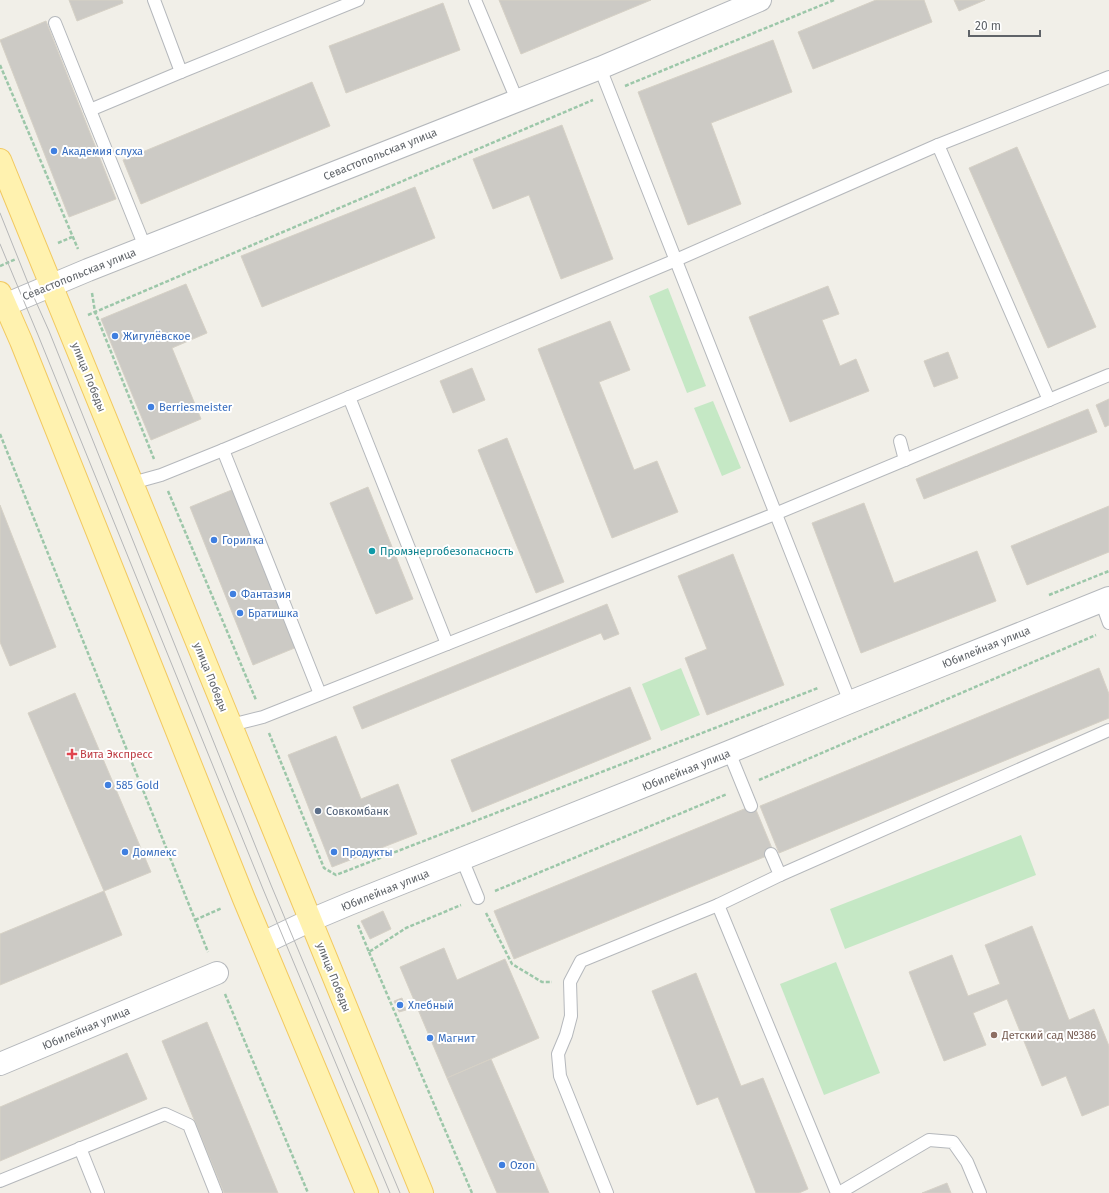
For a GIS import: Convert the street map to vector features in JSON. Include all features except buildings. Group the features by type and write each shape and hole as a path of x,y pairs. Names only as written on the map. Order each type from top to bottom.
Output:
{"main road":[{"name":"улица Победы","path":"0,160 422,1193"},
{"path":"2,302 128,608 244,899 367,1193"}],"street":[{"name":"Севастопольская улица","path":"2,302 88,270 600,68 760,0"},
{"name":"Юбилейная улица","path":"263,943 311,920 1105,600"},
{"name":"Юбилейная улица","path":"0,1064 217,973"}],"lane":[{"path":"154,0 181,72"},
{"path":"90,110 358,0"},
{"path":"475,0 518,100"},
{"path":"55,23 145,247"},
{"path":"600,68 850,702"},
{"path":"132,483 161,475 223,450 676,260 938,145 1109,76"},
{"path":"938,145 1049,400"},
{"path":"231,725 263,717 775,514 1109,375"},
{"path":"348,397 447,644"},
{"path":"900,441 905,460"},
{"path":"223,450 320,694"},
{"path":"1105,600 1109,623"},
{"path":"608,1193 560,1076 558,1054 566,1035 571,1016 570,982 581,961 718,905 780,874 1109,730"},
{"path":"729,752 751,806"},
{"path":"771,854 780,874"},
{"path":"462,859 478,898"},
{"path":"718,905 838,1193 929,1140 953,1142 967,1162 980,1193"},
{"path":"0,1181 165,1114 189,1125 216,1193"},
{"path":"80,1148 98,1193"}],"path":[{"path":"67,324 610,92 834,0"},
{"path":"0,434 195,920 308,1193"},
{"path":"1044,597 1109,571"},
{"path":"369,952 406,928 743,787 1102,633"},
{"path":"336,875 841,679"},
{"path":"478,898 512,964 542,982 570,982"},
{"path":"195,920 226,906"},
{"path":"357,922 472,1193"}],"green space":[{"path":"668,288 706,386 687,393 649,296"},
{"path":"713,401 741,468 722,476 694,408"},
{"path":"681,668 700,715 661,731 642,684"},
{"path":"1021,835 1036,875 845,949 830,909"},
{"path":"836,962 880,1073 824,1095 780,984"}],"tram line":[{"path":"0,213 49,331 271,885 400,1193"},
{"path":"0,244 263,889 390,1193"}],"place":[{"name":"Академия слуха","path":"54,151"},
{"name":"Жигулёвское","path":"115,336"},
{"name":"Berriesmeister","path":"151,407"},
{"name":"Горилка","path":"214,540"},
{"name":"Промэнергобезопасность","path":"372,551"},
{"name":"Фантазия","path":"233,594"},
{"name":"Братишка","path":"240,613"},
{"name":"Вита Экспресс","path":"72,754"},
{"name":"585 Gold","path":"108,785"},
{"name":"Совкомбанк","path":"318,811"},
{"name":"Домлекс","path":"125,852"},
{"name":"Продукты","path":"334,852"},
{"name":"Хлебный","path":"400,1005"},
{"name":"Детский сад №386","path":"994,1035"},
{"name":"Магнит","path":"430,1038"},
{"name":"Ozon","path":"502,1165"}]}
